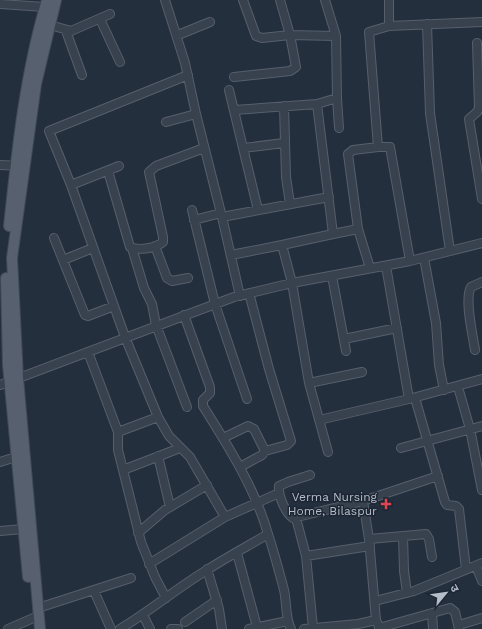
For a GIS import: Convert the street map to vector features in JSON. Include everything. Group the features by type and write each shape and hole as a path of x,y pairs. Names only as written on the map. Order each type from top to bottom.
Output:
{"main road":[{"path":"33,629 36,614 9,382 12,258 19,166 36,84 56,0"},
{"path":"40,629 36,614 23,529 3,313 6,266 37,34 46,4"}],"street":[{"path":"165,0 178,35 204,148 222,215 240,296"},
{"path":"243,0 256,36 262,38 290,35 336,36"},
{"path":"234,77 295,69 296,65 290,35 280,0"},
{"path":"326,0 336,36 339,128"},
{"path":"389,0 389,26"},
{"path":"0,4 46,4"},
{"path":"50,25 66,30 78,28 110,14"},
{"path":"100,18 120,62"},
{"path":"178,35 210,22"},
{"path":"378,147 369,32 389,26 482,22"},
{"path":"427,24 430,113 450,251"},
{"path":"66,30 82,74"},
{"path":"477,44 480,95 478,110 468,119 482,200"},
{"path":"188,75 49,131 71,184 125,337 158,417 169,436 190,457 225,517"},
{"path":"229,90 258,210"},
{"path":"234,110 317,104 337,98"},
{"path":"317,104 334,234"},
{"path":"284,106 284,143 290,204"},
{"path":"166,122 196,114"},
{"path":"243,148 284,143"},
{"path":"370,268 358,229 348,154 353,150 378,147 390,148 410,261"},
{"path":"132,248 140,249 156,246 163,242 149,172 156,166 204,148"},
{"path":"0,165 19,166"},
{"path":"71,184 119,166"},
{"path":"108,170 127,240 132,248 144,288 152,304 156,325 187,407"},
{"path":"194,220 329,197"},
{"path":"192,210 215,304 247,399"},
{"path":"231,255 358,229"},
{"path":"54,238 85,315 88,316 114,306"},
{"path":"9,382 156,325 249,293 292,283 424,258 482,243"},
{"path":"282,245 292,283 309,383 328,452"},
{"path":"156,246 167,278 172,281 188,278"},
{"path":"63,260 93,248"},
{"path":"424,258 436,323 439,365 444,390"},
{"path":"386,266 412,399 427,440 446,503 450,506 456,506 459,508 466,569"},
{"path":"332,276 346,351"},
{"path":"475,350 470,317 469,293 471,287 482,282"},
{"path":"240,467 265,451 291,443 249,293"},
{"path":"184,315 210,387 210,393 203,400 203,406 240,467 256,502 268,534 284,591 288,620 292,629"},
{"path":"344,339 397,328"},
{"path":"88,352 118,432 118,450 138,533 149,564 166,598"},
{"path":"309,383 362,372"},
{"path":"319,420 412,399 482,379"},
{"path":"458,386 470,429 482,490"},
{"path":"118,432 158,417"},
{"path":"223,438 244,427 251,426 265,451"},
{"path":"401,448 482,426"},
{"path":"123,470 180,448"},
{"path":"158,456 170,507"},
{"path":"0,462 16,457"},
{"path":"310,475 281,484 278,488 290,517 296,518 363,501 438,476"},
{"path":"138,533 170,507 207,485"},
{"path":"149,564 225,517 279,493"},
{"path":"363,501 378,625"},
{"path":"296,518 306,556 313,628"},
{"path":"0,531 23,529"},
{"path":"120,629 143,615 207,569 268,534"},
{"path":"306,556 402,536 426,534 429,539 432,557"},
{"path":"402,536 407,593"},
{"path":"237,552 257,627"},
{"path":"375,601 407,593 479,564 482,581"},
{"path":"207,569 217,600 222,629"},
{"path":"8,629 36,614 94,590 131,578"},
{"path":"94,590 111,629"},
{"path":"185,622 217,600"},
{"path":"304,629 358,624 378,625 452,608 455,612 459,627 482,618"},
{"path":"432,613 433,629"},
{"path":"143,615 150,629"},
{"path":"249,629 288,620"},
{"path":"171,629 178,629"}],"place":[{"name":"Verma Nursing Home, Bilaspur","path":"386,504"}]}
